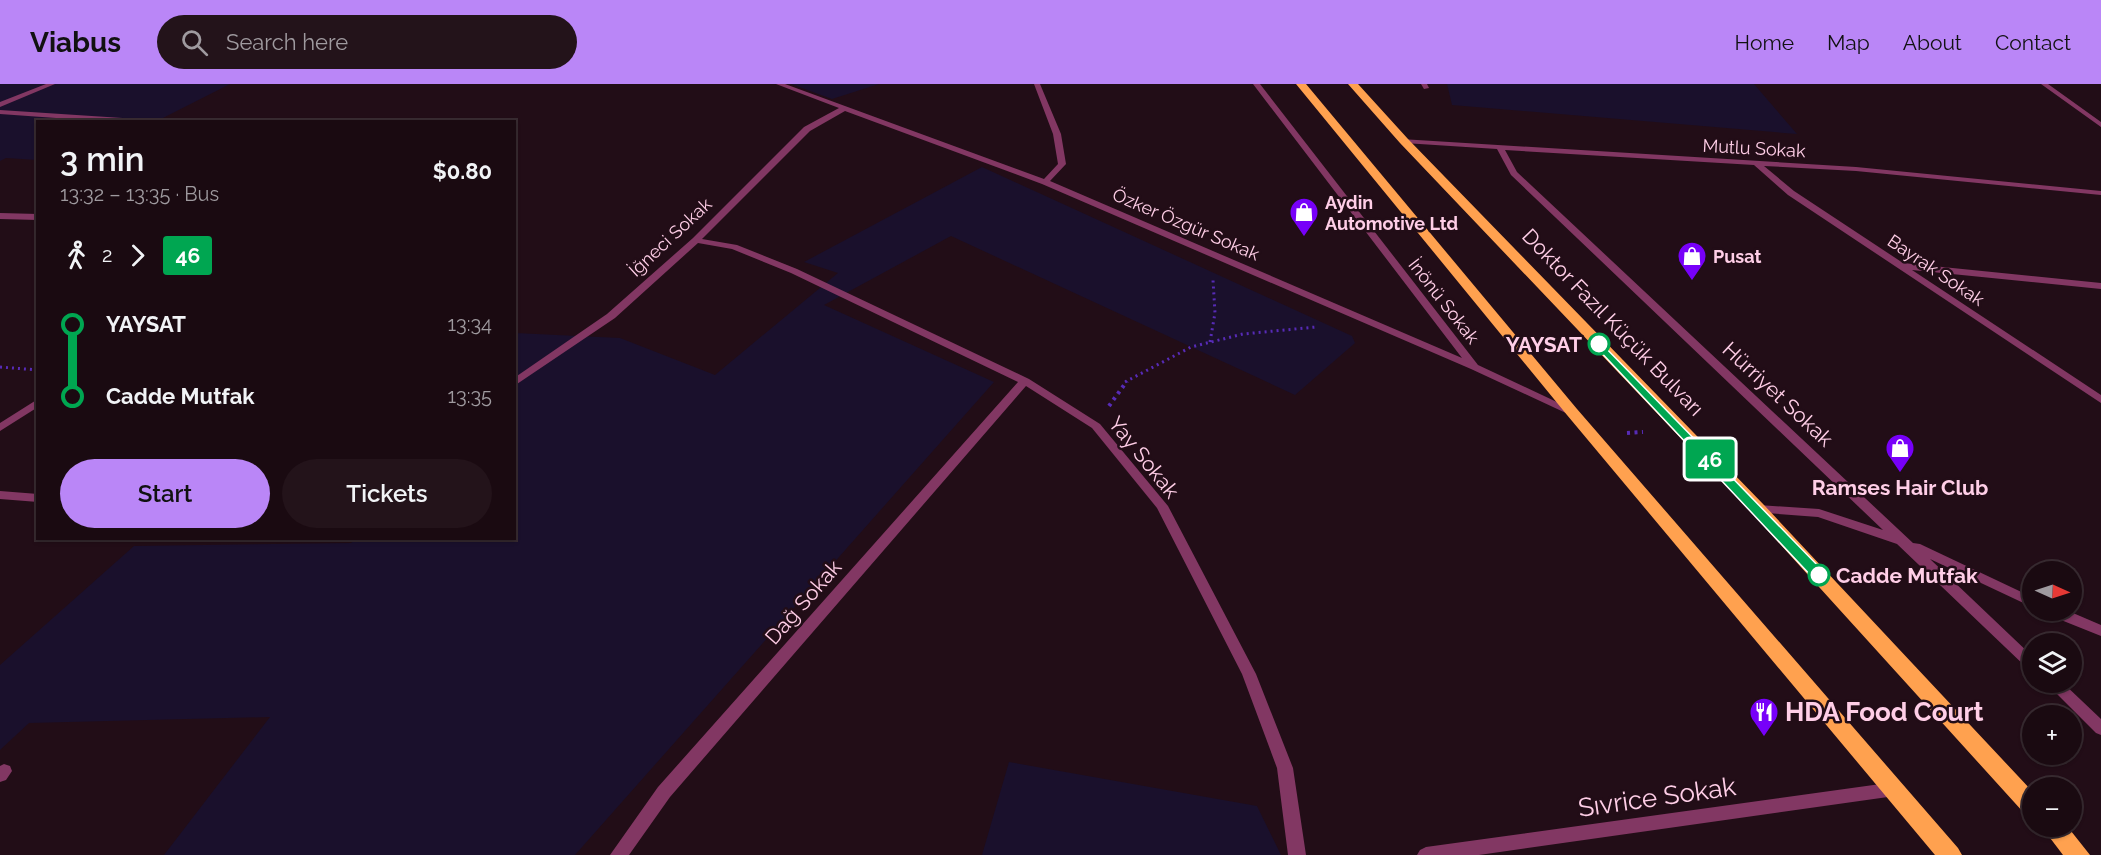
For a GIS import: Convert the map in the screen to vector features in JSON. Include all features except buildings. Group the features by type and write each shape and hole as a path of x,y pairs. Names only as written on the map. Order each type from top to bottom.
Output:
{"highway":[{"path":"1302,84 1572,412 1950,855"},
{"name":"Doktor Fazıl Küçük Bulvarı","path":"1353,84 1404,141 1758,509 2022,795"},
{"path":"2062,837 2078,855"}],"street":[{"path":"0,105 52,84"},
{"name":"Özker Özgür Sokak","path":"779,84 1045,182 1372,322 1572,412"},
{"path":"1037,84 1057,134 1062,164 1045,182"},
{"name":"İnönü Sokak","path":"1256,84 1475,367"},
{"path":"2044,84 2101,125"},
{"name":"İğneci Sokak","path":"516,382 611,316 696,240 807,129 843,109"},
{"path":"0,112 122,120"},
{"name":"Mutlu Sokak","path":"1404,141 1856,170 2101,193"},
{"name":"Hürriyet Sokak","path":"1501,148 1514,173 2022,654"},
{"name":"Bayrak Sokak","path":"1756,163 1791,193 2101,400"},
{"path":"0,216 36,218"},
{"name":"Yay Sokak","path":"696,240 734,247 794,271 1025,381 1096,426 1162,506 1249,674 1285,768 1297,855"},
{"path":"1902,266 2101,286"},
{"name":"Dağ Sokak","path":"619,855 664,792 1025,381"},
{"path":"0,428 36,403"},
{"path":"0,495 36,498"},
{"path":"1758,509 1819,513 1904,542 2022,597"},
{"path":"2077,621 2101,631"},
{"path":"2063,693 2101,729"},
{"name":"Sıvrice Sokak","path":"1426,855 1895,789"}],"path":[{"path":"1210,253 1215,313 1210,342"},
{"path":"1096,426 1125,382 1191,347 1243,334 1372,322"},
{"path":"0,367 36,370"}],"shaded area":[{"path":"0,84 230,84 159,120 36,120 36,160 6,158 0,161"},
{"path":"791,84 879,84 832,99"},
{"path":"1447,84 1754,84 1797,134 1452,105"},
{"path":"982,167 1352,336 1355,343 1295,395 951,236 824,305 994,382 575,855 164,855 270,717 29,723 0,750 0,665 134,546 351,543 355,540 516,540 516,333 620,338 715,375 838,273 804,262"},
{"path":"1009,762 1257,806 1281,855 982,855"}],"bus line":[{"name":"46","path":"1599,344 1819,575"}],"place":[{"name":"Aydin Automotive Ltd","path":"1304,238"},
{"name":"Pusat","path":"1692,282"},
{"name":"YAYSAT","path":"1599,344"},
{"name":"Ramses Hair Club","path":"1900,474"},
{"name":"Cadde Mutfak","path":"1819,575"},
{"name":"HDA Food Court","path":"1764,738"}]}
